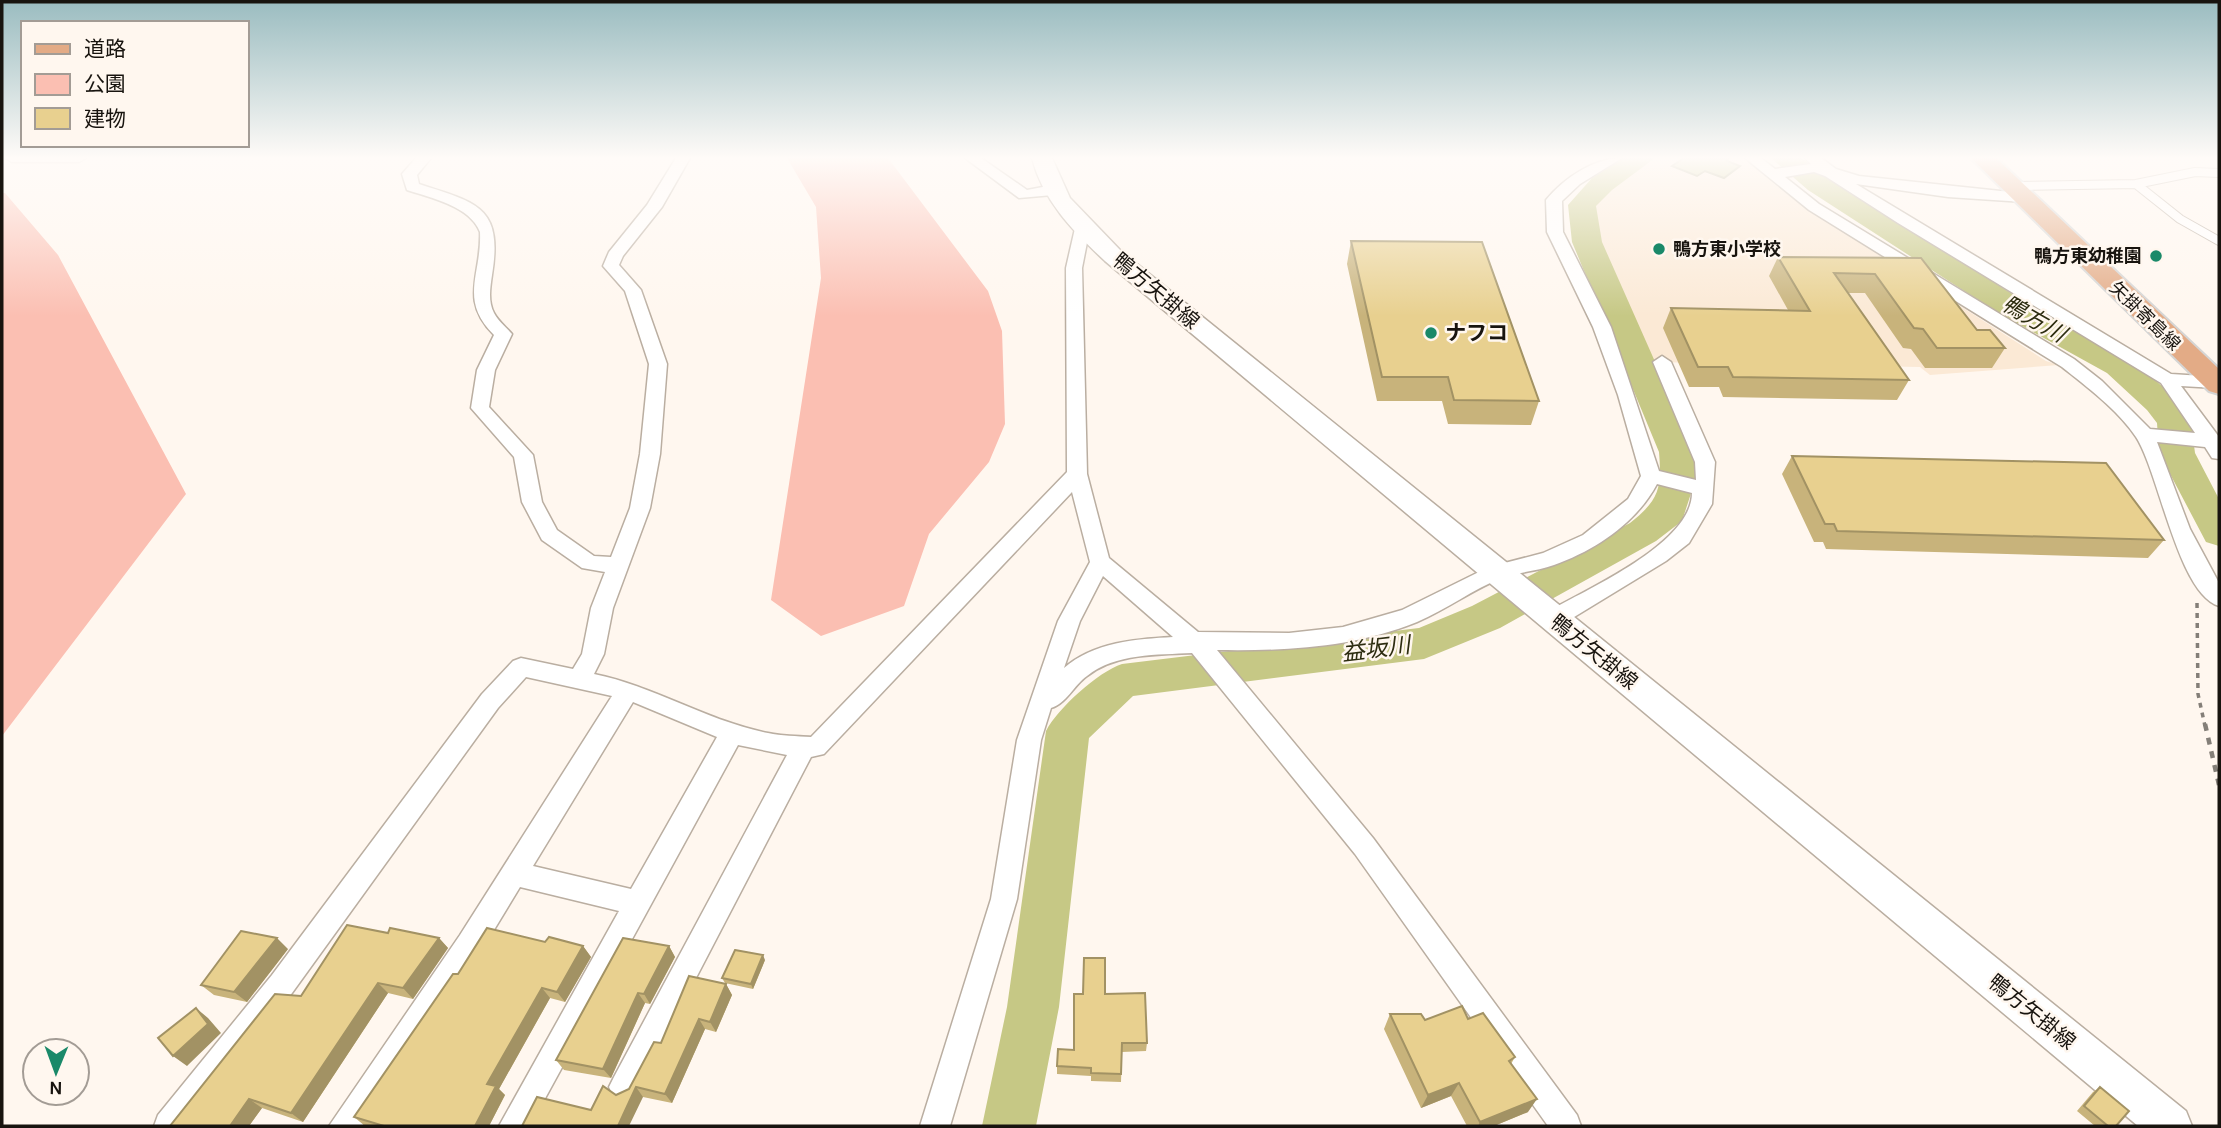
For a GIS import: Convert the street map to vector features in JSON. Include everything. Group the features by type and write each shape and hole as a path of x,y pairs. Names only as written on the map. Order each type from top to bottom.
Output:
{"main road":[{"name":"鴨方矢掛線","path":"1069,211 1082,227 1546,613 2171,1126"},
{"name":"矢掛寄島線","path":"2037,211 2218,384"}],"street":[{"path":"468,211 483,221 489,237 483,270 484,312 503,334 486,370 481,408 523,455 532,502 549,535 589,564 617,565"},
{"path":"579,680 593,654 602,608 640,508 650,454 657,364 633,290 611,266 615,255 651,211"},
{"path":"1029,740 1064,680 1088,661 1120,649 1289,642 1343,636 1409,616 1500,574 1548,559 1590,540 1636,504 1651,476 1627,396 1602,327 1555,232 1554,211"},
{"path":"1820,211 2068,363 2096,384 2151,437 2180,529 2202,575 2195,566"},
{"path":"1901,211 2166,379 2216,447"},
{"path":"1082,227 1074,268 1073,356 1077,474 1100,562 1200,646 1364,846 1566,1126"},
{"path":"1546,613 1659,556 1682,538 1702,504 1702,489 1706,480 1705,462 1662,362"},
{"path":"2166,379 2218,384"},
{"path":"2151,437 2216,447"},
{"path":"169,1126 282,984 490,701 521,667 628,690 732,733 770,744 816,747 1077,474"},
{"path":"1651,476 1702,489"},
{"path":"935,1126 1004,899 1029,740 1069,621 1100,562"},
{"path":"2195,566 2219,598"},
{"path":"344,1126 470,944 628,690"},
{"path":"514,1126 732,733"},
{"path":"624,1087 804,746"},
{"path":"512,873 638,903"}],"lane":[{"path":"2169,211 2219,241"}],"path":[{"path":"2195,566 2198,694 2219,785"}],"shaded area":[{"name":"鴨方東小学校","path":"1578,211 1811,211 2046,361 2059,365 1930,375 1920,367 1649,362"}],"green space":[{"path":"2,211 20,211 58,255 186,494 2,736"},
{"path":"816,211 928,211 988,291 1002,331 1005,424 989,462 929,534 904,606 821,636 771,600 821,278"}],"building":[{"name":"ナフコ","path":"1351,241 1482,242 1539,401 1454,400 1448,377 1382,377"},
{"path":"1778,257 1921,258 1977,330 1990,330 2005,348 1937,348 1923,329 1914,328 1875,274 1834,273 1909,380 1733,377 1728,367 1698,367 1671,308 1810,311"},
{"path":"1792,456 2106,463 2164,540 1837,531 1834,524 1825,524"},
{"path":"347,925 388,933 390,928 439,938 403,988 378,983 291,1113 249,1099 230,1126 170,1126 275,994 301,996"},
{"path":"487,928 545,942 549,937 583,946 557,992 542,988 487,1084 496,1086 475,1126 384,1126 354,1117 453,974 458,974"},
{"path":"241,931 277,938 234,992 201,985"},
{"path":"623,938 669,946 644,994 638,993 603,1069 556,1060"},
{"path":"735,950 763,955 751,984 722,978"},
{"path":"1084,958 1105,958 1105,994 1145,993 1147,1043 1122,1043 1121,1074 1091,1073 1091,1068 1057,1066 1058,1049 1074,1050 1074,994 1083,994"},
{"path":"689,976 726,984 710,1022 699,1019 665,1094 636,1087 618,1126 522,1126 537,1097 591,1110 603,1086 616,1095 629,1089 654,1042 661,1043"},
{"path":"1462,1006 1468,1019 1483,1013 1515,1057 1509,1061 1537,1099 1480,1122 1459,1083 1428,1095 1390,1014 1421,1014 1425,1020"},
{"path":"196,1008 208,1024 173,1056 158,1038"},
{"path":"2100,1087 2129,1111 2116,1126 2108,1126 2084,1106"}],"waterway":[{"name":"益坂川","path":"1009,1126 1033,1007 1068,731 1122,681 1424,643 1486,617 1643,532 1669,512 1679,475 1677,452 1587,242 1583,211"},
{"name":"鴨方川","path":"1860,211 2006,304 2119,366 2159,402 2174,422 2177,453 2219,533"}],"place":[{"name":"鴨方東小学校","path":"1659,249"},
{"name":"鴨方東幼稚園","path":"2156,256"},
{"name":"ナフコ","path":"1431,333"}]}
